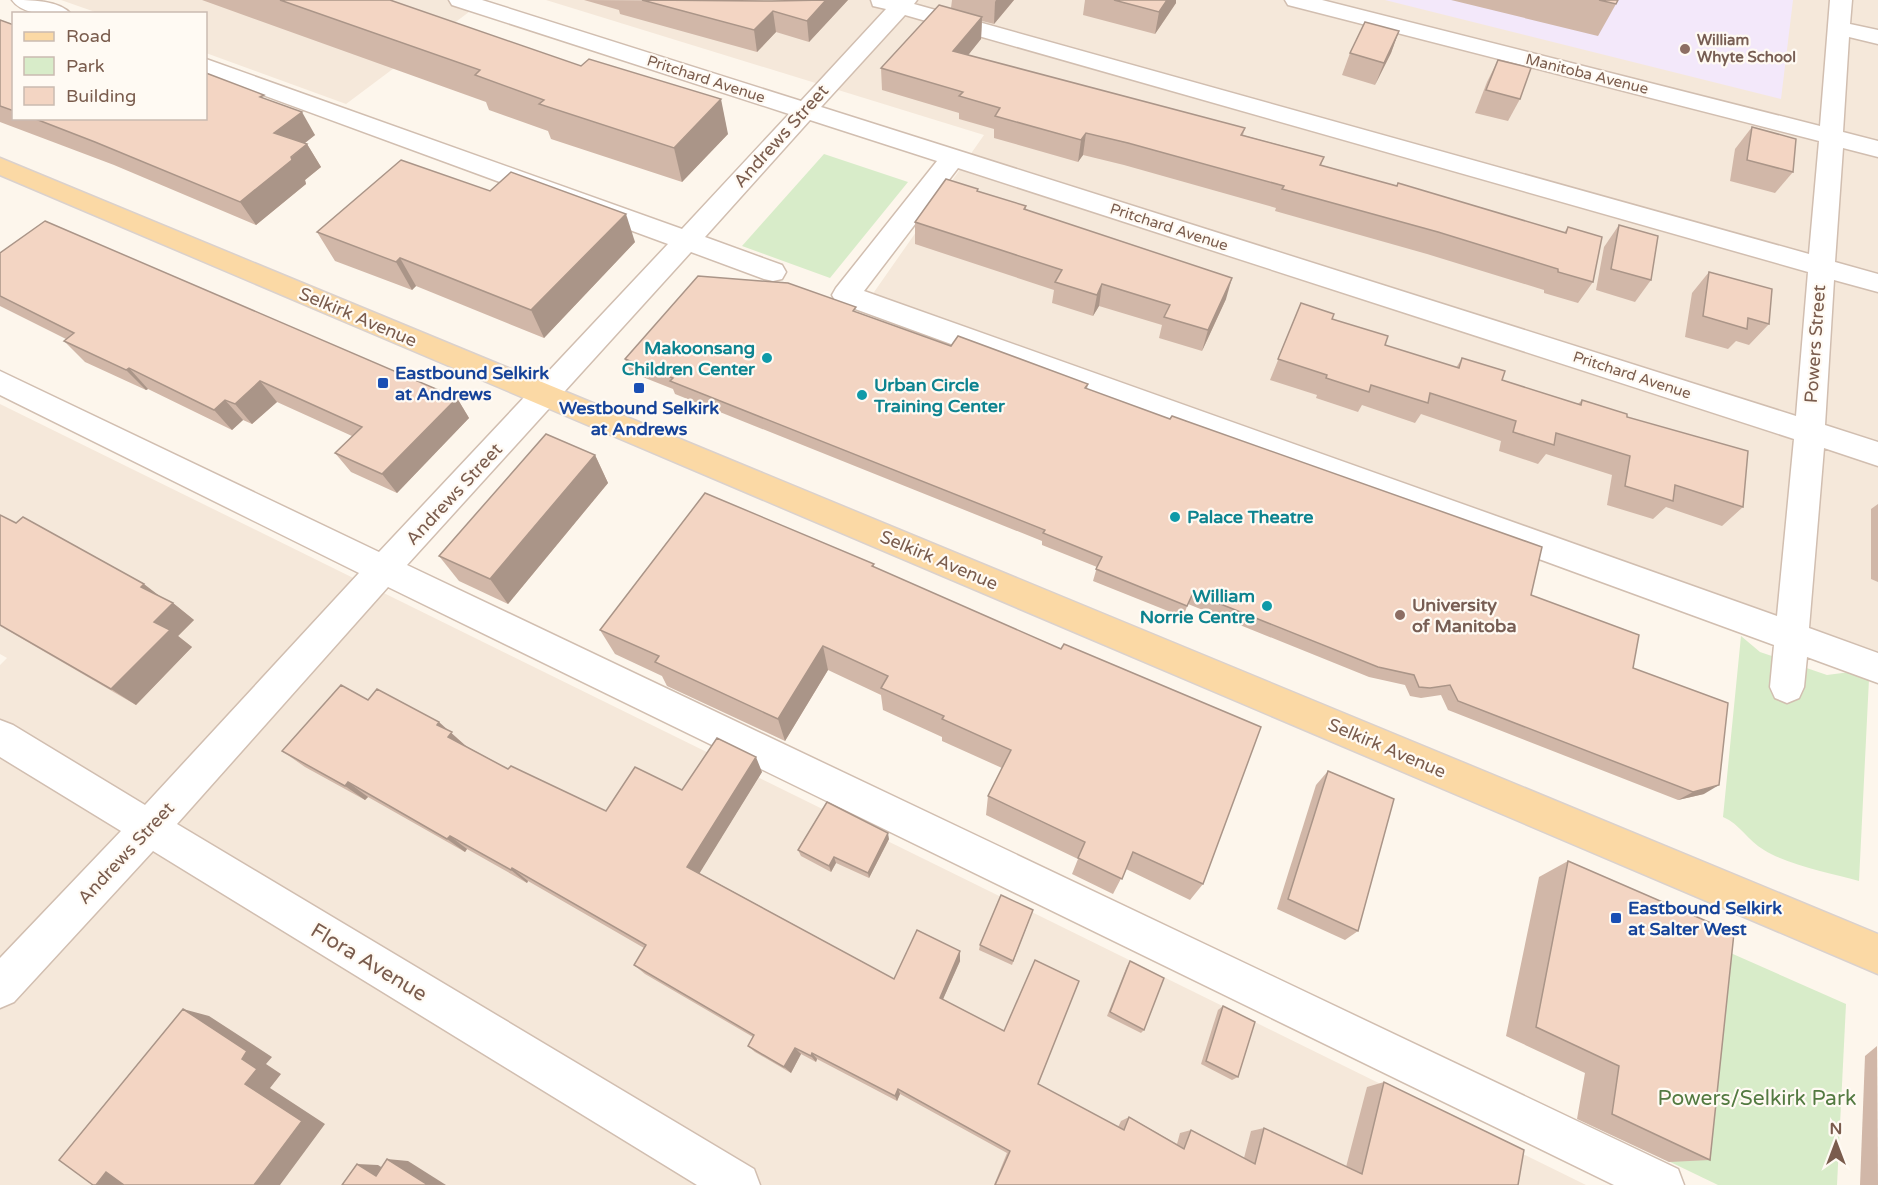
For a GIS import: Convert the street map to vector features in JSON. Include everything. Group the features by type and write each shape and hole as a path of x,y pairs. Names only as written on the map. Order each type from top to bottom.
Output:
{"main road":[{"name":"Selkirk Avenue","path":"0,166 1878,954"}],"street":[{"path":"23,0 55,12"},
{"name":"Pritchard Avenue","path":"460,0 1878,454"},
{"name":"Manitoba Avenue","path":"1296,0 1878,149"},
{"name":"Powers Street","path":"1787,687 1793,636 1841,0"},
{"path":"894,2 1878,283"},
{"name":"Andrews Street","path":"0,988 383,569 545,396 804,110 894,2"},
{"path":"1839,28 1878,37"},
{"path":"207,66 773,272"},
{"path":"952,158 846,295 1878,668"},
{"path":"0,382 1662,1185"},
{"name":"Flora Avenue","path":"0,737 738,1185"}],"shaded area":[{"path":"61,0 485,0 346,104 207,53 207,12 95,12"},
{"path":"546,0 1878,0 1878,652 872,295 984,135"},
{"name":"William Whyte School","path":"1385,0 1793,0 1781,99"},
{"path":"0,404 1586,1185 0,1185 0,665 7,658 0,654"}],"green space":[{"path":"824,154 908,182 830,278 742,246"},
{"path":"1741,636 1760,652 1827,675 1850,672 1869,679 1859,881 1797,864 1774,855 1758,846 1723,817"},
{"name":"Powers/Selkirk Park","path":"1692,936 1846,1004 1837,1185 1718,1185 1664,1159"}],"building":[{"path":"280,0 390,0 581,66 589,59 721,99 674,148 539,104 544,100 475,75 480,70"},
{"path":"642,0 826,0 807,21 773,11 754,30"},
{"path":"1114,0 1167,0 1159,12"},
{"path":"1599,0 1618,0 1616,4"},
{"path":"939,5 982,17 953,51 1245,128 1241,135 1324,157 1320,165 1397,186 1398,183 1566,233 1568,227 1602,237 1593,282 1438,232 1282,189 1284,186 1128,143 1086,133 1081,140 995,116 1000,108 959,96 963,92 881,68"},
{"path":"0,20 12,24 12,110 0,106"},
{"path":"1365,22 1399,31 1384,63 1350,53"},
{"path":"1498,60 1531,68 1520,99 1486,90"},
{"path":"207,73 264,95 260,97 302,112 274,133 307,144 291,157 292,160 240,202 38,120 207,120"},
{"path":"1752,127 1796,139 1793,172 1747,160"},
{"path":"401,160 490,191 511,172 626,214 531,310 400,258 396,262 317,232"},
{"path":"946,179 1026,206 1024,209 1232,278 1208,330 1164,317 1170,305 1102,284 1097,295 1055,282 1062,270 915,222"},
{"path":"45,221 457,398 382,474 335,453 362,427 260,381 235,404 225,400 214,410 129,368 126,370 64,341 74,333 0,296 0,253"},
{"path":"1619,225 1658,236 1651,280 1611,269"},
{"path":"1709,272 1772,289 1769,324 1748,318 1747,329 1703,316"},
{"path":"698,276 788,283 856,307 853,311 951,346 958,336 1088,384 1085,388 1170,419 1172,416 1542,547 1531,595 1639,635 1633,668 1728,703 1719,785 1693,792 1458,701 1450,685 1419,687 1414,675 1378,667 1193,593 1187,606 1096,569 1102,557 1043,533 1045,530 670,381 673,378 625,359"},
{"path":"1301,303 1334,314 1332,319 1388,336 1385,345 1459,368 1462,358 1505,371 1502,380 1581,405 1582,400 1627,414 1627,417 1748,451 1743,507 1675,485 1673,501 1625,486 1630,456 1556,433 1554,445 1513,432 1516,421 1430,393 1428,403 1371,385 1369,392 1278,359"},
{"path":"546,434 595,455 490,579 439,556"},
{"path":"705,493 874,564 872,566 1061,649 1064,644 1261,727 1203,884 1133,852 1122,879 1078,858 1085,842 988,796 1011,750 942,719 944,716 881,688 888,676 823,646 778,719 655,662 659,656 600,630"},
{"path":"0,515 16,523 23,517 144,584 141,587 173,603 154,622 170,630 111,689 0,625"},
{"path":"341,685 368,700 377,689 439,722 437,725 452,732 448,737 508,769 511,766 606,811 635,767 682,790 717,738 756,757 687,867 894,979 917,930 960,951 940,998 1004,1031 1035,960 1079,981 1038,1084 1124,1130 1129,1117 1184,1149 1191,1130 1255,1164 1264,1128 1362,1174 1384,1082 1524,1150 1518,1185 995,1185 1010,1151 898,1089 895,1096 812,1053 811,1056 795,1048 784,1067 748,1046 754,1035 634,965 646,945 512,868 511,870 450,836 447,839 348,782 345,786 282,751"},
{"path":"1328,771 1394,799 1358,931 1288,899"},
{"path":"827,802 888,833 868,873 834,857 829,866 798,850"},
{"path":"1568,861 1734,933 1710,1160 1612,1114 1619,1066 1536,1027"},
{"path":"1001,895 1033,910 1013,961 980,945"},
{"path":"1130,961 1164,978 1144,1030 1110,1012"},
{"path":"1223,1006 1255,1022 1238,1077 1206,1061"},
{"path":"183,1009 247,1051 242,1059 257,1069 245,1084 302,1121 254,1185 124,1185 106,1172 96,1185 93,1185 59,1160"},
{"path":"387,1159 428,1185 342,1185 357,1164 376,1176"}],"place":[{"name":"William Whyte School","path":"1685,49"},
{"name":"Makoonsang Children Center","path":"767,358"},
{"name":"Eastbound Selkirk at Andrews","path":"383,383"},
{"name":"Westbound Selkirk at Andrews","path":"639,388"},
{"name":"Urban Circle Training Center","path":"862,395"},
{"name":"Palace Theatre","path":"1175,517"},
{"name":"William Norrie Centre","path":"1267,606"},
{"name":"University of Manitoba","path":"1400,615"},
{"name":"Eastbound Selkirk at Salter West","path":"1616,918"}]}
